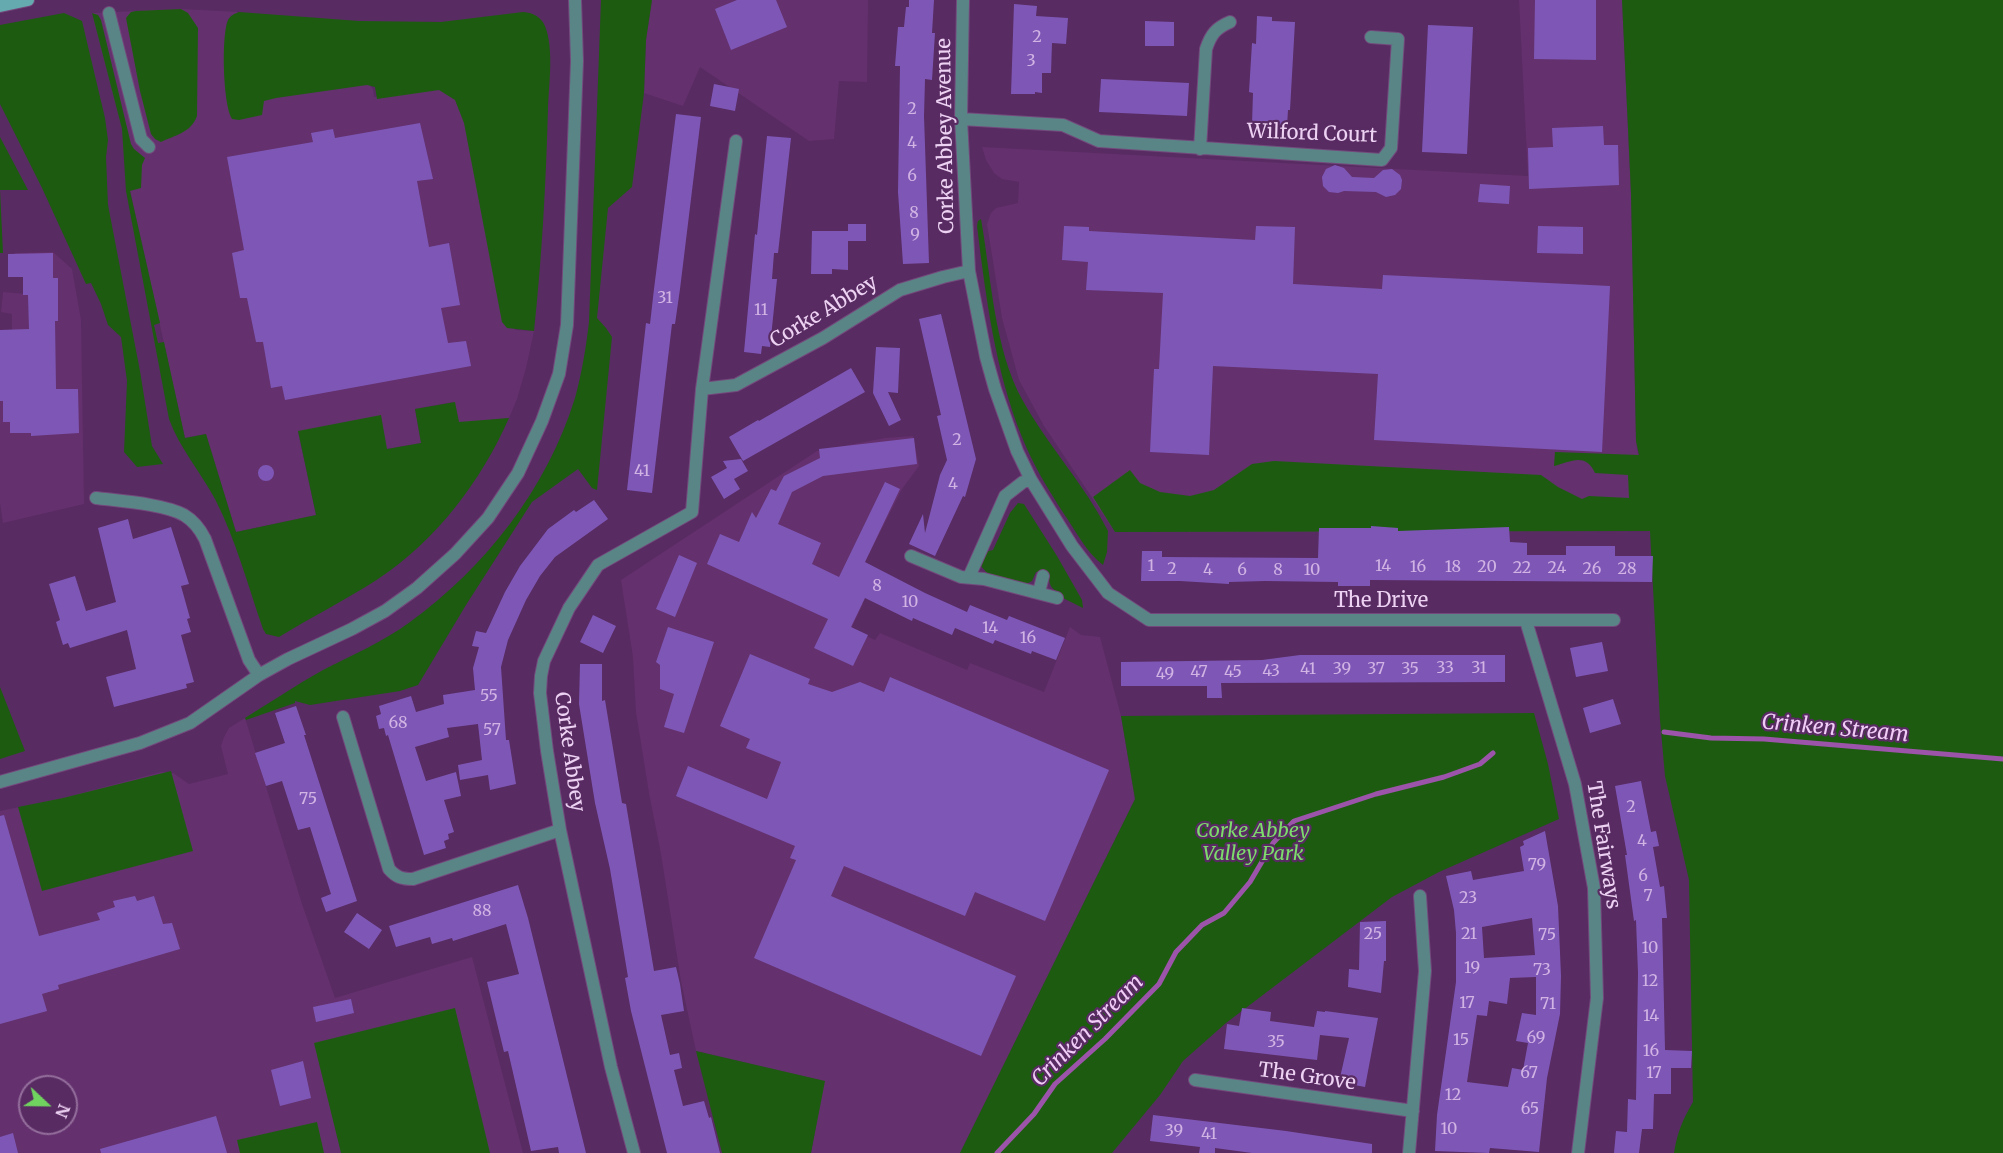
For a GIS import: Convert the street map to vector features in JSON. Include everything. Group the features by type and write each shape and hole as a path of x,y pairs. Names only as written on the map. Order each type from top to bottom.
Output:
{"main road":[{"path":"0,6 28,0"}],"street":[{"path":"0,782 140,743 179,729 259,675 352,630 385,611 417,588 488,518 518,473 542,421 559,374 567,325 577,61 575,0"},
{"name":"Corke Abbey Avenue","path":"963,0 960,118 969,271 986,357 995,389 1008,431 1032,480 1072,546 1108,593 1149,620"},
{"path":"109,13 141,139 149,147"},
{"path":"1200,149 1206,49 1210,36 1218,27 1230,22"},
{"name":"Wilford Court","path":"960,118 1063,125 1099,141 1382,160 1391,148 1398,39 1371,37"},
{"name":"Corke Abbey","path":"634,1153 611,1067 560,830 549,770 540,693 544,662 569,608 598,566 648,535 692,512 702,389 736,141"},
{"name":"Corke Abbey","path":"702,389 736,385 823,338 900,290 969,271"},
{"path":"969,577 1005,496 1023,482 1032,480"},
{"path":"96,498 154,506 178,512 195,524 206,539 249,660 259,675"},
{"path":"911,556 961,577 984,579 1057,598"},
{"path":"1039,592 1043,576"},
{"name":"The Drive","path":"1149,620 1614,620"},
{"name":"The Fairways","path":"1527,621 1575,784 1594,888 1597,998 1578,1153"},
{"name":"Corke Abbey","path":"343,717 388,868 397,877 416,878 560,830"},
{"path":"1409,1153 1425,971 1420,896"},
{"name":"The Grove","path":"1195,1080 1413,1111"}],"shaded area":[{"path":"652,0 868,0 867,82 839,81 834,139 809,141 700,67 683,106 644,93 646,40"},
{"path":"1519,0 1622,0 1631,194 1636,441 1650,531 1115,532 1044,426 1019,380 1002,318 987,224 991,213 996,208 1018,203 1019,182 1002,179 994,173 986,160 982,147 1528,176"},
{"path":"181,9 239,12 231,16 227,22 225,38 366,81 373,89 374,97 442,87 457,99 471,135 515,330 534,331 526,368 509,418 459,423 454,402 415,409 421,443 386,449 298,432 316,515 236,532 206,434 185,438 130,190 122,129 92,13"},
{"path":"53,252 72,269 81,320 84,504 3,523 0,503 0,330 3,330 4,402 12,404 12,314 1,312 3,292 25,294 26,277 14,275 15,253"},
{"path":"913,436 919,466 902,489 854,584 854,600 863,604 851,629 875,640 880,633 967,670 970,663 1044,692 1070,627 1081,635 1100,637 1121,716 1135,799 960,1153 811,1153 824,1081 696,1051 681,981 636,712 633,657 621,580 817,451 885,438"},
{"path":"245,718 302,904 335,998 472,957 523,1153 0,1153 0,811 63,798 161,772 173,773 189,784 228,774 221,746 229,728"}],"green space":[{"path":"601,0 652,0 646,40 644,93 632,187 608,208 597,318 612,337 597,490 592,488 578,469 532,502 418,685 400,691 310,705 295,701 295,703 246,720 245,718 323,670 389,636 438,600 488,551 531,494 548,463 575,398 589,322"},
{"path":"1622,0 2003,0 2003,1153 1674,1153 1681,1126 1693,1102 1689,880 1665,776 1650,531 1115,532 1093,497 1130,470 1140,483 1160,492 1190,496 1214,490 1252,464 1274,461 1541,475 1582,499 1589,496 1629,498 1628,475 1595,473 1591,466 1582,460 1554,466 1555,452 1639,455 1636,441 1631,194"},
{"path":"181,9 188,13 198,28 197,116 187,130 161,142 151,134 126,18 131,12 136,11"},
{"path":"239,12 359,21 441,22 523,12 534,14 541,20 548,35 550,66 543,220 534,331 507,328 502,322 464,123 455,100 439,90 377,99 375,87 367,85 264,101 262,115 239,120 232,119 225,86 224,40 228,20"},
{"path":"64,13 82,21 105,118 108,140 106,157 108,205 152,446 163,464 137,467 124,452 127,381 121,337 108,325 91,283 86,284 0,104 0,25"},
{"path":"92,13 98,15 101,20 131,144 145,158 142,165 141,188 130,191 160,323 154,325 158,343 164,342 185,438 206,434 236,532 316,515 298,431 381,415 387,449 421,443 415,409 455,402 459,422 509,418 471,486 438,528 378,579 279,637 266,634 263,629 235,547 215,499 169,419 126,191 122,129"},
{"path":"0,137 28,190 0,190"},
{"path":"0,190 3,253 0,253"},
{"path":"981,219 995,312 1013,381 1033,418 1089,498 1108,531 1107,552 1103,565 1086,548 1047,486 1026,447 1013,412 998,360 988,307 977,226"},
{"path":"1018,503 1024,504 1057,556 1082,600 1083,608 1061,597 1062,594 1051,587 1049,575 1036,572 1032,581 1026,584 988,574 980,565 985,552 993,550 1010,513"},
{"path":"0,687 25,751 0,759"},
{"name":"Corke Abbey Valley Park","path":"1534,713 1548,764 1559,819 1439,872 1392,897 1226,1023 1183,1061 1160,1095 1112,1153 960,1153 1135,799 1121,716"},
{"path":"171,771 193,851 42,891 18,807"},
{"path":"455,1008 490,1153 341,1153 314,1043"},
{"path":"696,1051 825,1081 811,1153 722,1153"},
{"path":"317,1122 324,1153 240,1153 237,1140"}],"building":[{"path":"737,0 776,0 787,27 731,50 715,9"},
{"path":"909,0 934,0 932,33 935,33 932,80 925,79 924,116 929,263 903,264 898,192 900,66 895,66 898,27 904,27"},
{"path":"1535,0 1596,0 1596,60 1534,59"},
{"path":"1014,4 1037,6 1036,16 1068,18 1066,44 1052,43 1051,73 1042,73 1042,93 1011,94"},
{"path":"1257,16 1272,17 1272,21 1295,22 1287,126 1252,124 1253,93 1249,92 1252,43 1256,44"},
{"path":"1145,21 1174,22 1174,46 1145,46"},
{"path":"1428,25 1473,27 1467,154 1422,152"},
{"path":"1101,79 1189,83 1187,116 1099,112"},
{"path":"714,84 739,89 735,111 710,106"},
{"path":"676,114 701,117 680,289 675,324 672,324 652,493 627,490 646,323 650,324"},
{"path":"420,123 433,179 417,181 429,247 449,243 460,305 441,308 448,343 466,341 471,366 285,400 282,386 271,388 263,342 256,342 247,298 240,298 232,253 244,250 227,157 313,142 311,133 333,129 335,138"},
{"path":"1603,126 1604,145 1618,145 1619,185 1529,189 1528,148 1553,147 1552,128"},
{"path":"767,136 791,138 778,253 774,253 772,279 777,279 770,347 762,346 761,354 744,352"},
{"path":"1335,165 1344,168 1352,177 1374,178 1383,170 1392,169 1400,175 1401,189 1395,195 1386,197 1376,192 1329,192 1323,186 1322,177 1326,169"},
{"path":"1480,184 1510,186 1509,204 1478,202"},
{"path":"848,224 866,224 866,241 848,241 848,270 832,269 832,274 811,274 812,231 848,231"},
{"path":"1064,226 1089,227 1089,231 1255,240 1256,226 1295,227 1293,284 1382,289 1383,275 1610,286 1602,452 1374,440 1378,374 1213,366 1209,455 1150,452 1154,369 1159,369 1163,293 1086,290 1088,262 1062,260"},
{"path":"1538,226 1583,227 1583,254 1537,253"},
{"path":"53,253 53,278 58,278 58,321 55,321 56,389 78,389 79,433 31,436 31,433 10,433 10,422 3,422 3,401 0,401 0,330 29,329 28,295 23,295 23,277 8,277 8,254"},
{"path":"941,314 976,459 965,497 963,496 935,556 909,544 923,514 925,533 940,475 947,460 937,416 941,415 919,319"},
{"path":"876,347 900,348 898,393 888,392 901,420 889,426 873,393"},
{"path":"851,368 865,392 743,461 729,437"},
{"path":"914,438 917,464 823,476 792,492 778,524 821,543 812,564 839,577 885,482 900,489 865,562 967,612 970,605 1007,620 1009,616 1065,638 1056,660 1032,651 1031,654 995,640 993,644 955,628 952,635 913,618 912,621 865,598 851,627 868,635 853,666 814,648 828,619 707,564 720,534 739,542 752,512 756,518 771,489 776,491 784,476 820,458 819,449"},
{"path":"741,459 748,471 734,479 740,489 724,499 711,477 727,468 723,461"},
{"path":"266,465 274,473 266,481 258,473"},
{"path":"594,500 608,519 555,557 540,576 526,600 508,640 501,667 506,740 509,740 516,784 490,790 488,775 460,780 458,765 482,760 478,724 447,728 449,737 415,747 426,781 456,772 461,796 444,800 454,832 448,834 449,839 444,841 446,848 424,855 388,735 386,736 384,728 379,729 376,716 381,714 379,706 411,696 416,712 444,704 443,695 475,690 473,668 479,647 472,646 476,631 486,633 520,566 548,529 574,510 576,512"},
{"path":"128,519 133,539 171,527 189,584 181,586 190,618 187,619 191,632 181,635 194,682 186,684 187,688 114,707 106,677 136,669 127,630 70,648 68,643 63,645 56,622 60,620 49,584 75,576 86,611 116,602 98,528"},
{"path":"1371,526 1398,528 1398,531 1509,527 1510,542 1527,543 1527,555 1566,555 1566,546 1615,546 1615,556 1653,556 1652,582 1370,580 1370,586 1338,586 1338,582 1265,581 1229,582 1229,584 1141,581 1142,551 1162,551 1162,557 1318,558 1319,528 1371,528"},
{"path":"679,555 697,563 675,617 656,609"},
{"path":"593,615 616,626 603,653 580,642"},
{"path":"668,627 714,642 684,733 664,727 674,694 660,689 660,665 656,662"},
{"path":"1602,642 1608,671 1576,677 1570,648"},
{"path":"750,654 810,679 808,684 832,692 860,682 884,692 890,677 1109,770 1045,921 975,892 965,916 844,866 831,896 1016,976 981,1056 754,958 796,860 790,858 795,846 676,796 688,766 767,799 781,762 746,748 750,739 720,726"},
{"path":"1300,655 1505,655 1505,682 1221,683 1222,698 1207,698 1207,686 1121,686 1121,662 1262,660"},
{"path":"580,664 602,664 602,701 605,700 622,803 626,804 654,971 676,967 680,984 684,1011 661,1015 670,1055 679,1053 682,1068 674,1070 683,1106 704,1101 709,1118 711,1117 720,1153 667,1153 631,1011 625,978 628,977 610,869 595,803 579,704"},
{"path":"1613,699 1621,724 1590,733 1583,708"},
{"path":"296,706 357,901 326,912 321,898 331,894 310,827 298,830 282,781 266,786 255,753 285,743 275,713"},
{"path":"1641,781 1651,832 1656,831 1659,846 1653,847 1660,887 1664,886 1667,918 1662,918 1665,1050 1692,1051 1691,1068 1671,1068 1671,1094 1654,1094 1653,1129 1642,1129 1639,1153 1614,1153 1616,1131 1627,1132 1628,1099 1636,1100 1638,973 1636,920 1634,921 1625,855 1627,855 1615,786"},
{"path":"4,815 39,936 100,920 97,913 115,907 113,901 135,896 137,901 154,896 163,924 172,923 180,949 58,985 59,989 42,994 47,1011 0,1024 0,816"},
{"path":"1545,831 1558,906 1560,1014 1547,1078 1539,1152 1490,1148 1489,1153 1435,1151 1437,1115 1456,982 1454,910 1446,876 1471,871 1473,880 1524,871 1520,847 1524,845 1523,841","holes":["1532,918 1535,955 1484,958 1482,927","1536,977 1536,1015 1522,1013 1516,1041 1528,1043 1523,1070 1512,1068 1508,1087 1467,1082 1477,1015 1487,1016 1489,1001 1507,1004 1510,978"]},
{"path":"518,885 586,1153 559,1153 558,1147 531,1151 508,1051 504,1052 487,982 519,974 506,924 453,941 452,938 432,944 430,937 396,947 389,926"},
{"path":"357,913 382,930 369,949 344,932"},
{"path":"1386,921 1386,961 1384,961 1381,993 1348,987 1349,969 1359,970 1360,922"},
{"path":"351,999 354,1013 316,1022 313,1007"},
{"path":"1242,1008 1271,1012 1270,1021 1314,1027 1317,1011 1378,1018 1365,1087 1339,1082 1349,1038 1320,1035 1317,1060 1224,1049 1227,1024 1239,1026"},
{"path":"303,1061 311,1098 280,1106 271,1070"},
{"path":"1153,1115 1372,1144 1372,1153 1252,1153 1215,1148 1215,1153 1199,1153 1200,1147 1150,1141"},
{"path":"216,1116 227,1153 101,1153 100,1149"},
{"path":"13,1133 18,1153 0,1153 0,1137"}],"waterway":[{"name":"Crinken Stream","path":"1664,732 1711,738 1764,739 2003,759"},
{"name":"Crinken Stream","path":"997,1153 1034,1114 1055,1084 1105,1039 1159,984 1176,952 1202,925 1224,913 1250,882 1273,843 1294,821 1376,794 1444,777 1480,764 1493,753"}]}
